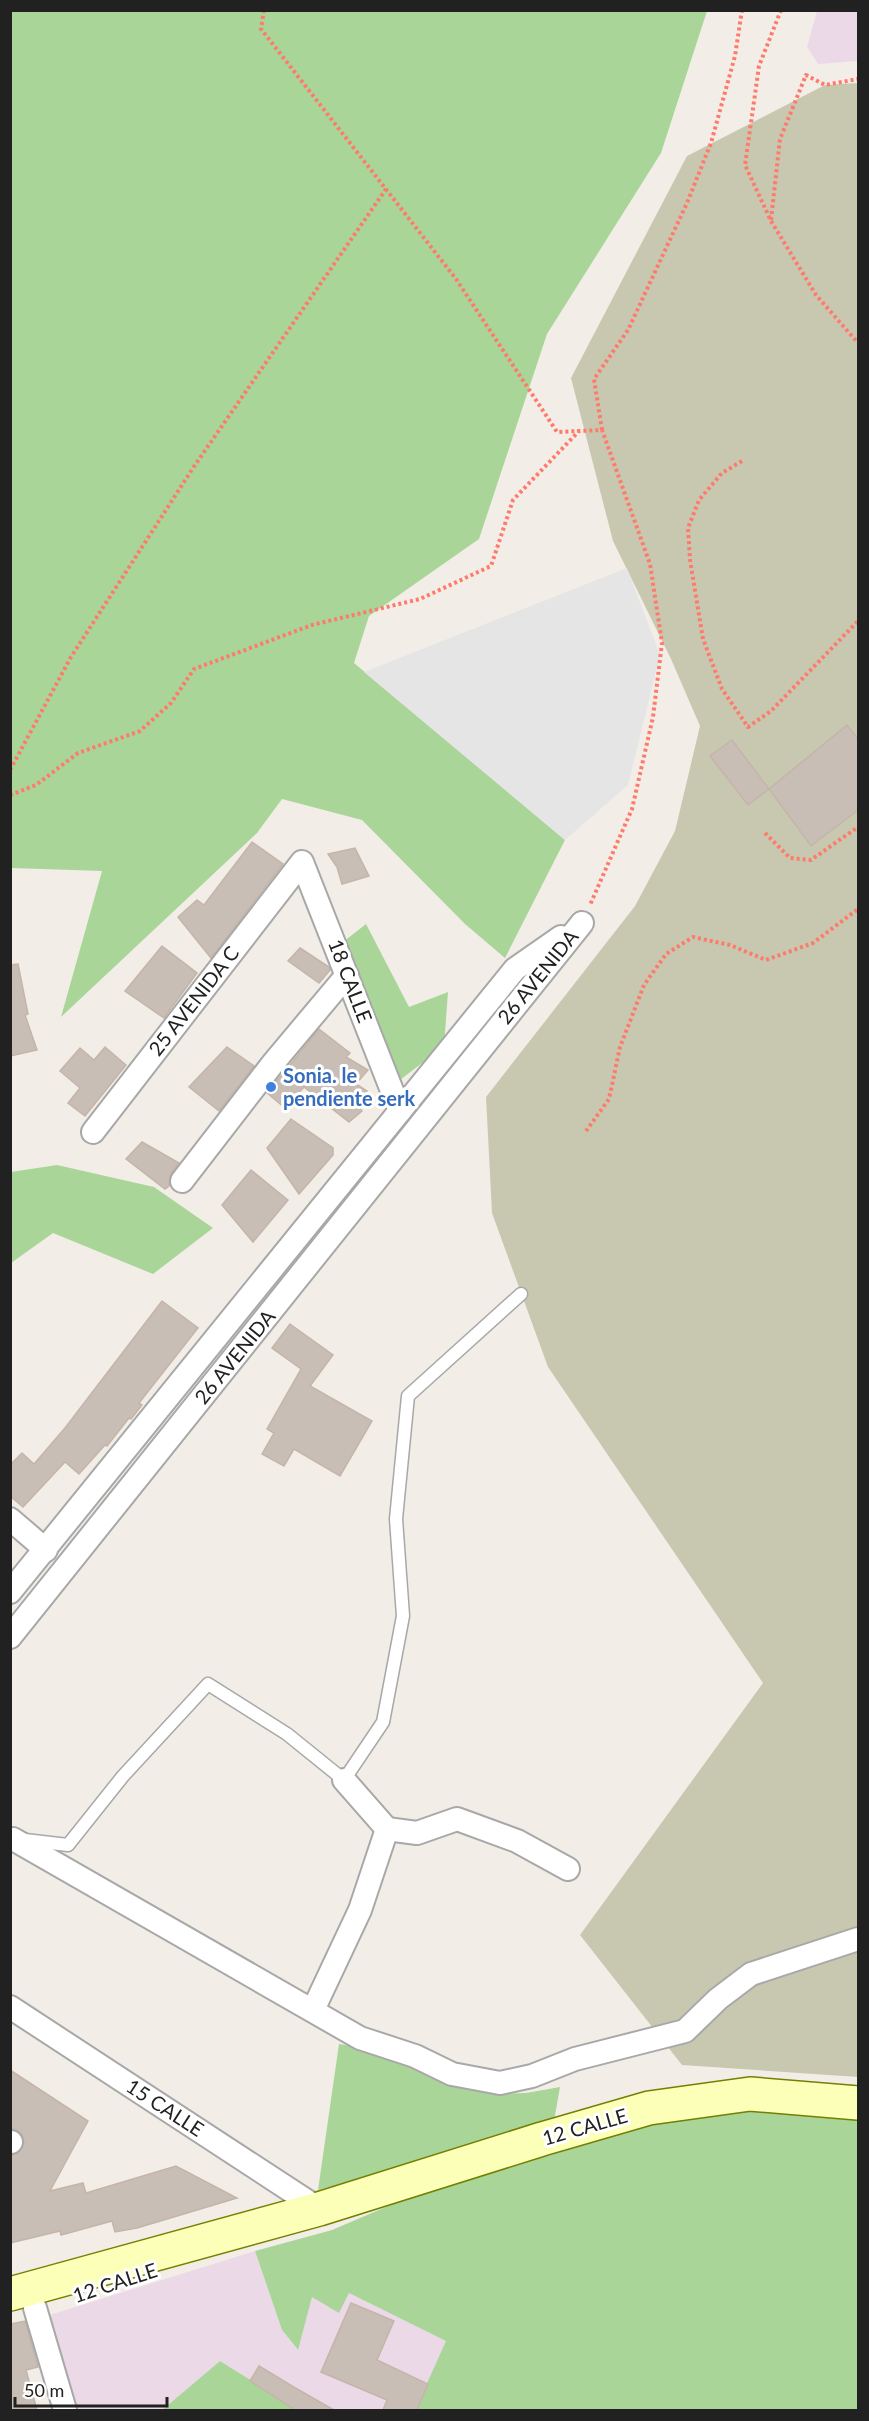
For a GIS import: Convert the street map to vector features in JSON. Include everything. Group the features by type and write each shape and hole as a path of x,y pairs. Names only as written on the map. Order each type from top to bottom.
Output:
{"street":[{"name":"18 CALLE","path":"296,870 302,862 400,1112"},
{"name":"25 AVENIDA C","path":"93,1132 296,870"},
{"name":"26 AVENIDA","path":"10,1592 515,969 582,923"},
{"name":"26 AVENIDA","path":"10,1637 582,923"},
{"path":"182,1181 274,1062 347,975"},
{"path":"10,1519 46,1550"},
{"path":"344,1780 387,1829 417,1833 457,1819 517,1841 568,1869"},
{"path":"313,2010 360,1910 387,1829"},
{"path":"12,1839 360,2038 415,2056 452,2074 500,2083 532,2076 575,2059 684,2031 718,1999 751,1974 858,1939"},
{"name":"15 CALLE","path":"10,2007 319,2209"},
{"name":"12 CALLE","path":"19,2306 319,2209 649,2108 750,2094 858,2103"},
{"path":"19,2306 65,2410"}],"lane":[{"path":"12,1839 68,1845 123,1776 208,1684 287,1734 344,1780 383,1722 403,1616 396,1519 408,1396 521,1294"}],"path":[{"path":"264,10 261,29 456,279 557,432 602,430"},
{"path":"582,923 632,809 653,717 662,643 650,564 602,430 594,379 628,330 678,224 711,143 735,56 742,10"},
{"path":"782,10 759,66 745,165 771,221 816,295 858,343"},
{"path":"771,221 780,139 806,75 825,85 858,79"},
{"path":"10,770 71,657 195,465 386,189"},
{"path":"10,795 36,785 78,753 140,731 171,703 194,669 312,625 420,599 490,566 513,500 579,431"},
{"path":"742,461 722,473 699,500 688,528 690,560 703,639 722,689 748,727 771,711 858,621"},
{"path":"765,833 790,858 811,860 858,827"},
{"path":"586,1131 609,1099 620,1047 644,985 666,954 693,938 730,945 766,960 813,943 858,909"}],"shaded area":[{"path":"817,11 858,11 858,61 818,64 807,47"},
{"path":"858,83 858,2077 682,2065 580,1935 763,1683 548,1367 492,1213 486,1097 635,906 675,831 700,726 671,659 613,541 571,378 687,156 825,85"},
{"path":"627,568 660,655 628,785 565,840 364,672"},
{"path":"255,2251 282,2330 297,2350 312,2297 349,2293 447,2341 415,2410 300,2410 220,2361 162,2410 68,2410 40,2318"}],"green space":[{"path":"11,11 707,11 661,153 547,334 479,539 369,616 354,663 565,840 505,958 465,924 362,820 282,799 257,833 61,1017 102,871 11,868"},
{"path":"366,924 409,1007 448,992 444,1046 400,1080 343,942"},
{"path":"57,1165 154,1187 213,1228 153,1274 53,1233 11,1263 11,1172"},
{"path":"339,2044 393,2052 464,2087 493,2094 526,2093 560,2087 553,2127 318,2190"},
{"path":"744,2108 858,2114 858,2410 415,2410 446,2341 349,2293 339,2313 312,2297 298,2350 282,2330 255,2251 332,2230 435,2186 551,2155 667,2116"},
{"path":"220,2361 299,2410 162,2410"}],"building":[{"path":"847,725 858,739 858,810 811,846 769,789"},
{"path":"732,740 769,789 748,805 710,756"},
{"path":"252,842 283,864 211,958 178,917 197,900 204,905"},
{"path":"355,848 369,876 342,884 337,867 328,854"},
{"path":"162,946 197,973 164,1018 125,991"},
{"path":"300,948 329,967 330,970 319,983 288,961"},
{"path":"18,964 28,1014 25,1015 37,1050 10,1056 10,965"},
{"path":"319,1029 350,1053 346,1057 368,1070 356,1084 367,1091 358,1105 362,1111 349,1122 304,1087 285,1108 267,1093"},
{"path":"105,1047 126,1065 85,1116 68,1103 80,1088 60,1071 80,1048 94,1060"},
{"path":"227,1047 254,1066 219,1111 189,1087"},
{"path":"291,1119 333,1148 333,1155 299,1194 267,1148"},
{"path":"142,1142 179,1163 171,1173 169,1186 165,1189 126,1159"},
{"path":"251,1170 288,1200 253,1242 222,1205"},
{"path":"162,1301 198,1328 139,1403 142,1405 107,1446 105,1445 79,1474 65,1462 23,1507 10,1496 10,1465 22,1453 34,1464 65,1428"},
{"path":"290,1324 333,1355 310,1386 372,1421 340,1476 294,1449 284,1466 262,1454 274,1433 267,1429 301,1369 272,1348"},
{"path":"10,2070 88,2121 50,2191 83,2183 86,2193 176,2166 237,2198 137,2228 115,2232 112,2221 61,2235 60,2231 10,2243 10,2156 18,2153 24,2143 22,2135 10,2128"},
{"path":"351,2303 394,2321 377,2360 428,2384 417,2410 383,2410 387,2400 321,2372"},
{"path":"25,2321 38,2367 26,2370 37,2410 10,2410 10,2324"},
{"path":"259,2366 334,2410 295,2410 250,2381"}],"place":[{"name":"Sonia. le pendiente serk","path":"271,1087"}]}
